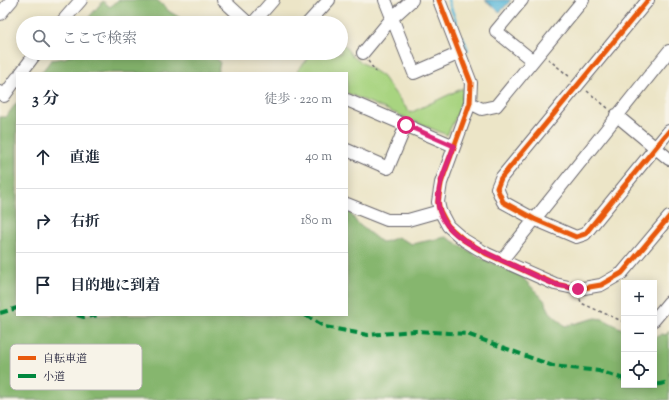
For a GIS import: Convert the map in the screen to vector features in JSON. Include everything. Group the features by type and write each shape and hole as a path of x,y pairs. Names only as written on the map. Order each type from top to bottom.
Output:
{"street":[{"path":"0,14 12,0"},
{"path":"68,16 81,0"},
{"path":"222,0 240,16"},
{"path":"259,16 273,0"},
{"path":"314,16 329,0"},
{"path":"385,0 414,73 460,53"},
{"path":"363,53 392,18 412,0"},
{"path":"439,0 471,83 470,103 440,183 438,202 440,211 448,226 464,240 487,254 555,284 578,289 601,285 622,273 669,217"},
{"path":"522,0 496,31 533,61"},
{"path":"470,103 482,109 496,106 584,0"},
{"path":"648,0 501,178 498,188 503,202 534,219 576,237 585,234 669,131"},
{"path":"502,260 616,115 669,52"},
{"path":"22,72 31,60"},
{"path":"0,92 4,96 16,79"},
{"path":"348,100 454,146"},
{"path":"616,115 669,159"},
{"path":"348,150 388,168 406,125"},
{"path":"348,204 387,220 408,220 440,211"},
{"path":"657,316 669,302"}],"path":[{"path":"363,53 376,72"},
{"path":"578,289 581,303 621,321"}],"green space":[{"path":"118,0 157,0 170,12 177,16 90,16 103,1 110,7"},
{"path":"348,50 352,56 382,76 410,113 463,88 461,107 447,135 348,93 348,72 297,71 307,60 348,60"},
{"path":"51,60 218,60 220,63 217,72 42,72"},
{"path":"16,103 16,316 348,316 349,211 357,223 381,242 397,237 412,244 446,237 481,258 520,275 544,300 550,312 565,326 596,318 603,319 621,328 621,388 657,388 657,336 662,334 666,335 669,331 669,400 0,400 0,117 6,117"}],"water":[{"path":"485,0 511,0 500,12"}],"waterway":[{"path":"448,0 457,24"},
{"path":"463,37 468,50"}],"marked path":[{"path":"0,313 16,308"},
{"path":"80,316 92,316"},
{"path":"307,316 325,327 368,335 415,331 467,334 553,366 599,371 621,378"},
{"path":"657,385 669,382"}],"cycle path":[{"path":"439,0 471,83 470,103 441,183 438,202 440,211 448,226 464,240 487,254 555,284 578,289 601,285 622,273 669,217"},
{"path":"648,0 501,178 497,188 503,202 534,219 576,237 585,234 669,131"}],"route":[{"path":"406,125 454,146 440,183 438,202 440,211 448,226 464,240 487,254 555,284 578,289"}]}
